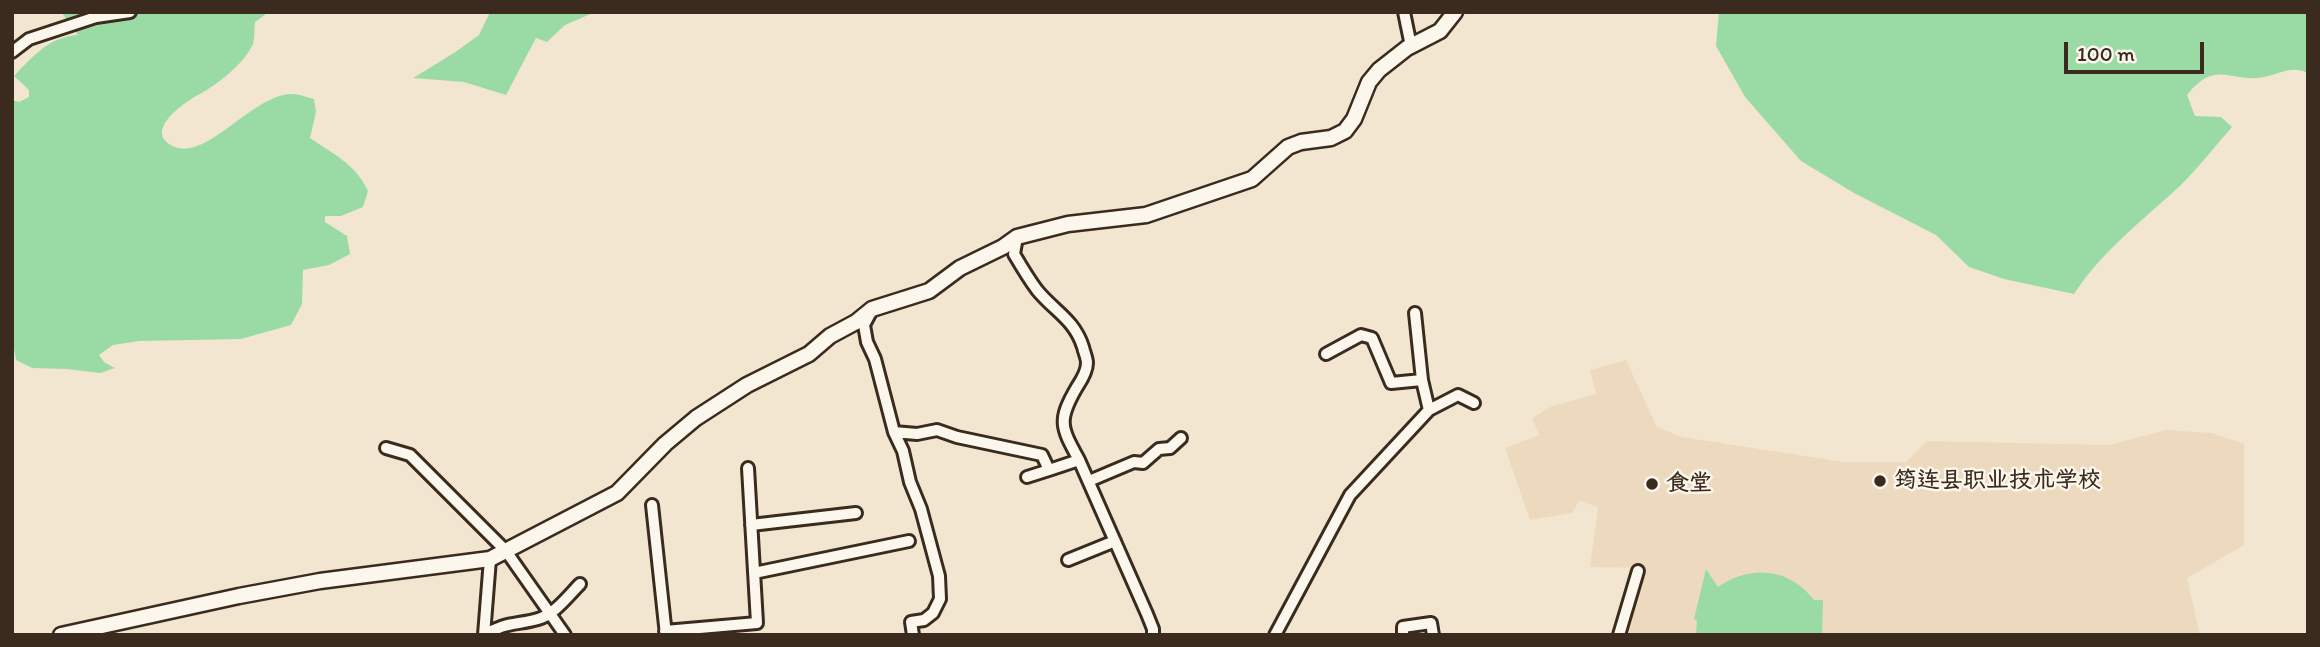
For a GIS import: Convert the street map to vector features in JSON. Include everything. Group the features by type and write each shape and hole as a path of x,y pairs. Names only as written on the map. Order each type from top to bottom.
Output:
{"street":[{"path":"12,52 29,39 96,17 130,12"},
{"path":"1404,12 1411,46"},
{"path":"61,635 320,581 490,559 617,493 665,444 696,418 747,385 809,354 830,336 856,322 872,309 929,291 960,268 1017,237 1068,224 1146,215 1252,179 1288,147 1301,142 1331,138 1345,131 1354,119 1368,82 1379,70 1411,46 1440,31 1455,12"},
{"path":"1017,237 1014,254 1038,292 1069,320 1080,337 1087,363 1082,379 1066,405 1062,420 1067,439 1115,541 1147,614 1153,635"},
{"path":"872,309 864,325 867,342 875,359 894,432 903,452 939,576 940,599 933,613 924,620 911,622 914,635"},
{"path":"1415,313 1422,380 1429,410"},
{"path":"1326,354 1361,335 1372,338 1391,383 1422,380"},
{"path":"1275,635 1350,495 1429,410 1458,395 1474,404"},
{"path":"894,432 917,434 937,430 957,437 1042,455 1048,470"},
{"path":"1088,481 1134,462 1143,463 1159,449 1170,448 1181,438"},
{"path":"386,448 410,455 506,551 565,635"},
{"path":"1027,477 1079,460"},
{"path":"652,505 665,633 758,623 748,468"},
{"path":"751,525 856,513"},
{"path":"754,573 909,541"},
{"path":"1068,560 1115,541"},
{"path":"485,635 490,559"},
{"path":"1619,635 1638,571"},
{"path":"485,635 498,626 538,619 551,613 580,584"},
{"path":"1403,635 1403,627 1431,624 1433,635"}],"shaded area":[{"name":"筠连县职业技术学校","path":"1626,360 1657,427 1682,437 1844,462 1906,462 1927,441 2109,445 2166,430 2212,433 2244,444 2244,545 2187,578 2200,635 1623,635 1640,568 1590,567 1598,507 1579,501 1572,513 1530,520 1505,448 1539,435 1532,418 1552,406 1596,394 1590,370"}],"green space":[{"path":"61,12 269,12 255,22 253,44 237,66 175,111 163,127 162,134 166,141 175,147 188,148 217,136 247,114 278,97 296,94 314,99 316,112 310,138 350,166 368,191 363,207 341,216 325,216 325,222 347,236 350,254 329,265 303,270 302,304 291,325 241,339 139,341 113,345 99,355 104,362 115,368 100,373 32,368 16,360 12,337 12,100 19,102 29,97 29,90 14,76 50,44 58,39 78,35"},
{"path":"490,12 595,12 565,25 547,42 536,38 506,95 464,82 413,78 479,35"},
{"path":"1719,12 2308,12 2308,73 2291,70 2252,78 2216,75 2198,84 2187,95 2195,116 2221,117 2232,127 2181,185 2111,249 2074,294 2004,279 1969,267 1936,235 1854,193 1801,161 1745,97 1716,46"},
{"path":"1706,569 1718,587 1743,575 1756,573 1769,573 1793,581 1814,600 1823,600 1822,635 1696,635 1697,621 1694,619"}],"place":[{"name":"筠连县职业技术学校","path":"1880,481"},
{"name":"食堂","path":"1652,484"}]}
